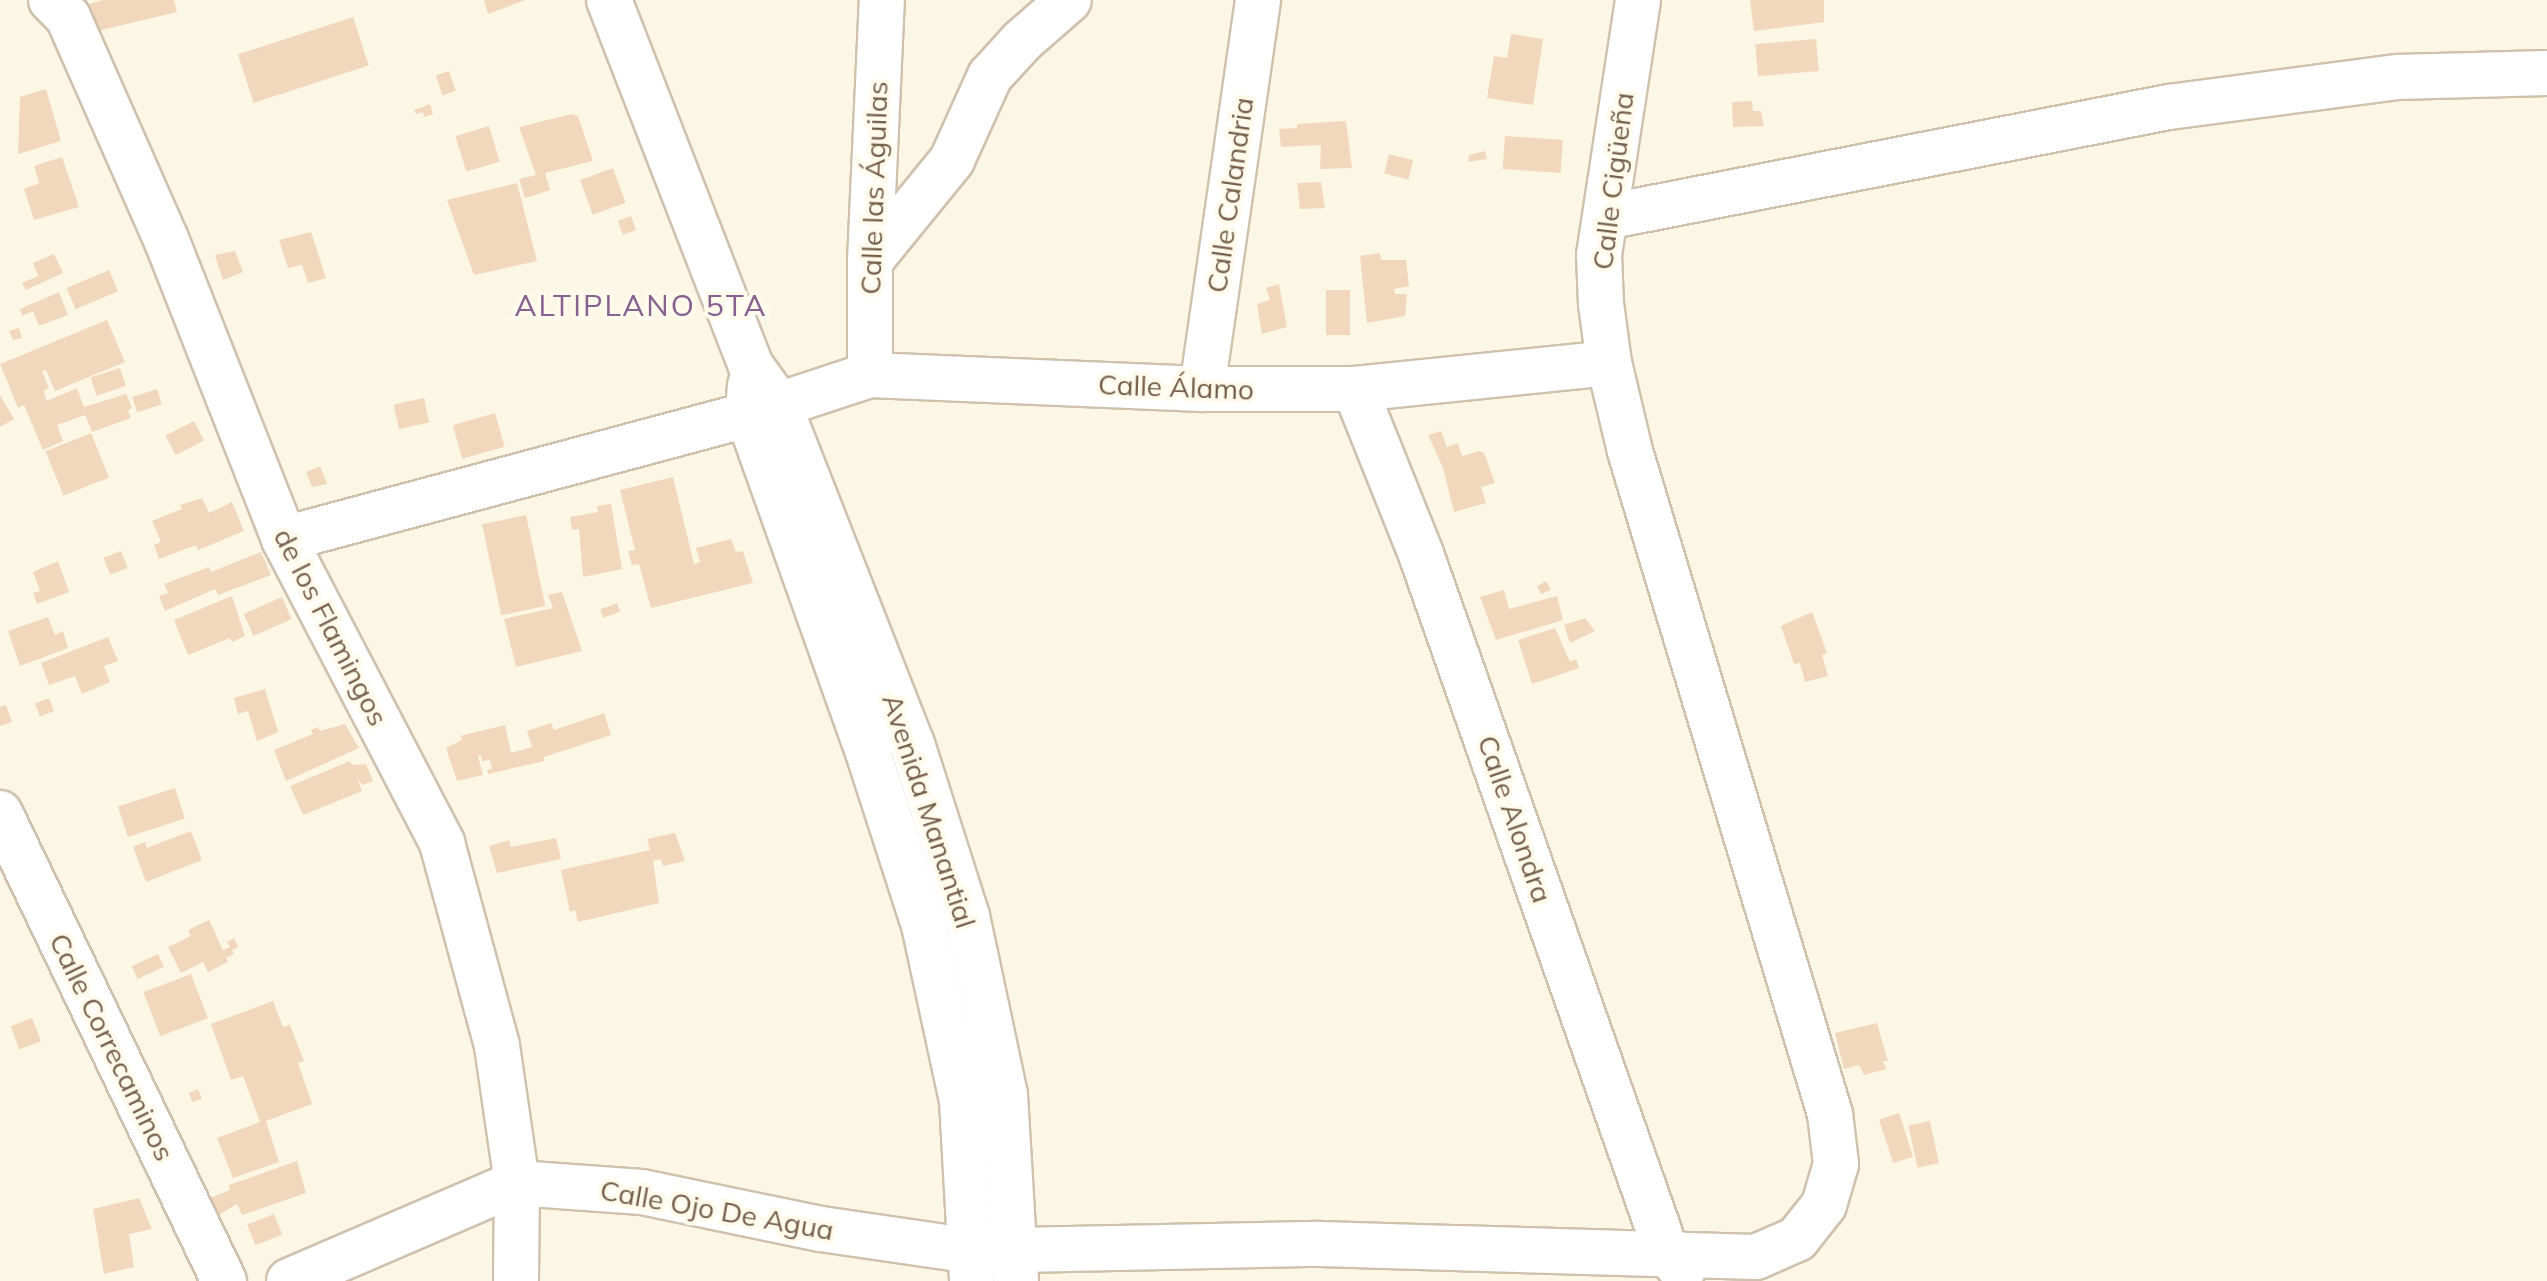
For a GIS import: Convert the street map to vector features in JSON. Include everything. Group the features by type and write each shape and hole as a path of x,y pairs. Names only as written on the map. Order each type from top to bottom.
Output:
{"street":[{"name":"de los Flamingos","path":"51,0 68,17 166,239 284,539 442,843 497,1046 517,1183 516,1281"},
{"name":"Avenida Manantial","path":"609,0 751,366 924,925 962,1101 972,1266"},
{"name":"Calle las Águilas","path":"870,375 870,261 882,0"},
{"path":"870,261 952,160 990,76 1022,41 1069,0"},
{"name":"Calle Calandria","path":"1202,389 1258,0"},
{"name":"Calle Cigüeña","path":"1638,0 1599,255 1609,363 1630,451 1830,1114 1836,1164 1824,1205 1797,1239 1756,1257 1678,1266"},
{"path":"1606,217 2169,107 2398,77 2547,73"},
{"name":"Calle Álamo","path":"284,539 764,410 870,375 1202,389 1355,389 1609,363"},
{"name":"Calle Alondra","path":"1355,389 1426,568 1678,1266"},
{"name":"Avenida Manantial","path":"764,410 912,744 967,916 1005,1095 1016,1265"},
{"name":"Calle Correcaminos","path":"0,813 224,1281"},
{"name":"Calle Ojo De Agua","path":"289,1281 517,1183 642,1192 821,1229 972,1266 1320,1244 1626,1266 1678,1266"}],"building":[{"path":"103,0 174,0 177,12 89,33 82,6"},
{"path":"484,0 525,0 488,14"},
{"path":"1750,0 1824,0 1824,22 1754,31"},
{"path":"353,17 369,66 254,103 238,54"},
{"path":"1511,34 1543,39 1533,105 1487,98 1494,56 1507,58"},
{"path":"1816,39 1819,71 1758,76 1755,44"},
{"path":"449,71 456,91 443,95 436,76"},
{"path":"46,89 61,141 18,154 20,97"},
{"path":"1752,101 1753,111 1761,111 1764,126 1733,127 1732,102"},
{"path":"430,104 433,114 424,117 423,112 416,114 414,110"},
{"path":"571,114 578,116 593,161 545,173 550,190 525,198 519,179 536,175 519,127"},
{"path":"1346,121 1352,168 1320,169 1321,145 1281,147 1279,129 1297,128 1297,124"},
{"path":"489,126 500,161 466,172 456,136"},
{"path":"1505,136 1563,140 1561,173 1503,169"},
{"path":"1485,151 1487,159 1468,162 1469,155"},
{"path":"1389,154 1413,160 1408,179 1384,173"},
{"path":"62,157 79,207 34,220 24,189 39,183 34,166"},
{"path":"613,168 626,203 593,215 580,180"},
{"path":"1321,182 1325,208 1300,209 1297,183"},
{"path":"517,183 537,261 474,275 447,200"},
{"path":"631,216 636,230 623,235 618,221"},
{"path":"311,232 326,278 308,283 302,265 288,268 279,240"},
{"path":"235,251 243,272 223,280 215,255"},
{"path":"1380,253 1381,260 1406,260 1409,286 1394,289 1395,294 1407,294 1405,316 1367,323 1360,256"},
{"path":"54,254 63,273 26,290 22,283 38,276 33,263"},
{"path":"109,270 118,291 76,309 67,288"},
{"path":"1279,284 1287,327 1262,334 1257,304 1270,300 1266,288"},
{"path":"1326,290 1350,290 1350,335 1326,335"},
{"path":"59,292 68,315 39,326 33,311 22,316 20,309"},
{"path":"107,320 125,362 55,391 46,370 42,371 49,388 44,390 45,397 47,401 77,388 84,407 126,394 132,408 128,410 131,418 92,432 85,415 57,425 63,441 43,450 24,405 18,408 0,364"},
{"path":"19,328 22,338 13,340 9,331"},
{"path":"120,368 126,386 96,396 91,378"},
{"path":"157,389 162,404 137,412 132,397"},
{"path":"0,395 14,419 0,427"},
{"path":"424,398 429,422 399,429 394,404"},
{"path":"495,413 505,447 462,459 453,425"},
{"path":"194,421 204,441 175,455 165,436"},
{"path":"1441,431 1447,447 1458,443 1462,456 1480,451 1484,453 1495,483 1481,487 1486,503 1454,512 1443,468 1428,435"},
{"path":"91,433 109,478 64,496 46,451"},
{"path":"320,466 327,484 312,487 306,472"},
{"path":"673,477 694,564 700,562 696,548 731,539 736,552 743,551 753,583 651,608 639,564 632,565 628,551 635,550 620,490"},
{"path":"202,498 209,513 232,502 244,531 198,550 196,545 159,559 154,545 161,542 152,521 182,509 180,505"},
{"path":"611,504 622,569 583,577 579,529 572,530 570,517 598,512 597,506"},
{"path":"526,515 545,606 501,615 482,524"},
{"path":"121,551 128,568 110,575 103,558"},
{"path":"261,552 271,575 218,595 215,589 165,611 159,596 168,593 164,584 209,567 211,572"},
{"path":"58,561 69,592 37,604 33,593 40,591 33,572"},
{"path":"1546,581 1551,590 1541,594 1537,586"},
{"path":"1504,590 1509,609 1557,596 1563,620 1496,640 1480,597"},
{"path":"562,592 582,651 516,667 504,619 553,608 548,595"},
{"path":"232,596 245,636 232,642 230,638 188,655 174,620"},
{"path":"282,597 292,619 253,636 244,614"},
{"path":"617,603 620,611 603,618 600,609"},
{"path":"1812,612 1827,653 1822,655 1828,676 1805,682 1800,663 1794,664 1781,626"},
{"path":"48,617 55,635 63,631 68,648 20,666 8,631"},
{"path":"1585,618 1595,631 1570,643 1564,625"},
{"path":"1555,628 1570,662 1576,659 1579,668 1532,684 1518,640"},
{"path":"108,637 118,661 104,666 110,682 82,694 75,676 49,685 41,663"},
{"path":"265,689 278,732 257,741 248,711 238,714 234,698"},
{"path":"49,698 54,711 40,716 35,703"},
{"path":"6,705 12,722 0,726 0,707"},
{"path":"604,713 611,735 544,757 544,761 488,774 487,770 492,769 490,760 482,761 481,755 478,756 483,775 457,781 446,748 462,740 460,736 505,725 511,753 532,747 527,731 551,723 554,730"},
{"path":"345,724 359,748 286,781 274,750 313,734 311,730 318,727 320,731"},
{"path":"350,761 352,765 366,764 373,781 362,785 357,777 362,791 303,815 290,786"},
{"path":"175,788 185,818 128,837 118,807"},
{"path":"191,831 202,860 146,882 133,847 145,842 147,848"},
{"path":"675,833 685,861 663,866 661,859 653,861 659,903 578,922 575,910 570,912 561,870 650,850 647,839"},
{"path":"556,838 561,859 497,873 489,846 509,840 511,847"},
{"path":"209,920 223,950 230,947 227,942 234,938 238,947 232,950 234,954 226,958 228,962 208,972 203,962 181,973 168,947 191,936 188,930"},
{"path":"158,954 164,967 138,979 132,966"},
{"path":"191,974 208,1018 160,1036 143,992"},
{"path":"273,1001 283,1027 290,1025 304,1061 298,1063 312,1104 266,1121 279,1162 233,1178 217,1138 260,1122 243,1076 231,1080 211,1024"},
{"path":"32,1018 41,1041 19,1050 11,1026"},
{"path":"1877,1023 1888,1061 1883,1061 1886,1069 1864,1075 1859,1065 1844,1069 1835,1033"},
{"path":"198,1089 202,1099 192,1102 189,1093"},
{"path":"1899,1113 1913,1157 1893,1163 1879,1119"},
{"path":"1930,1121 1939,1163 1917,1168 1908,1126"},
{"path":"297,1161 306,1193 242,1215 237,1204 214,1218 205,1200 230,1190 229,1185"},
{"path":"139,1198 152,1229 129,1234 134,1267 104,1274 93,1209"},
{"path":"274,1214 282,1234 255,1245 247,1225"}],"district":[{"name":"ALTIPLANO 5TA","path":"641,305"}]}
